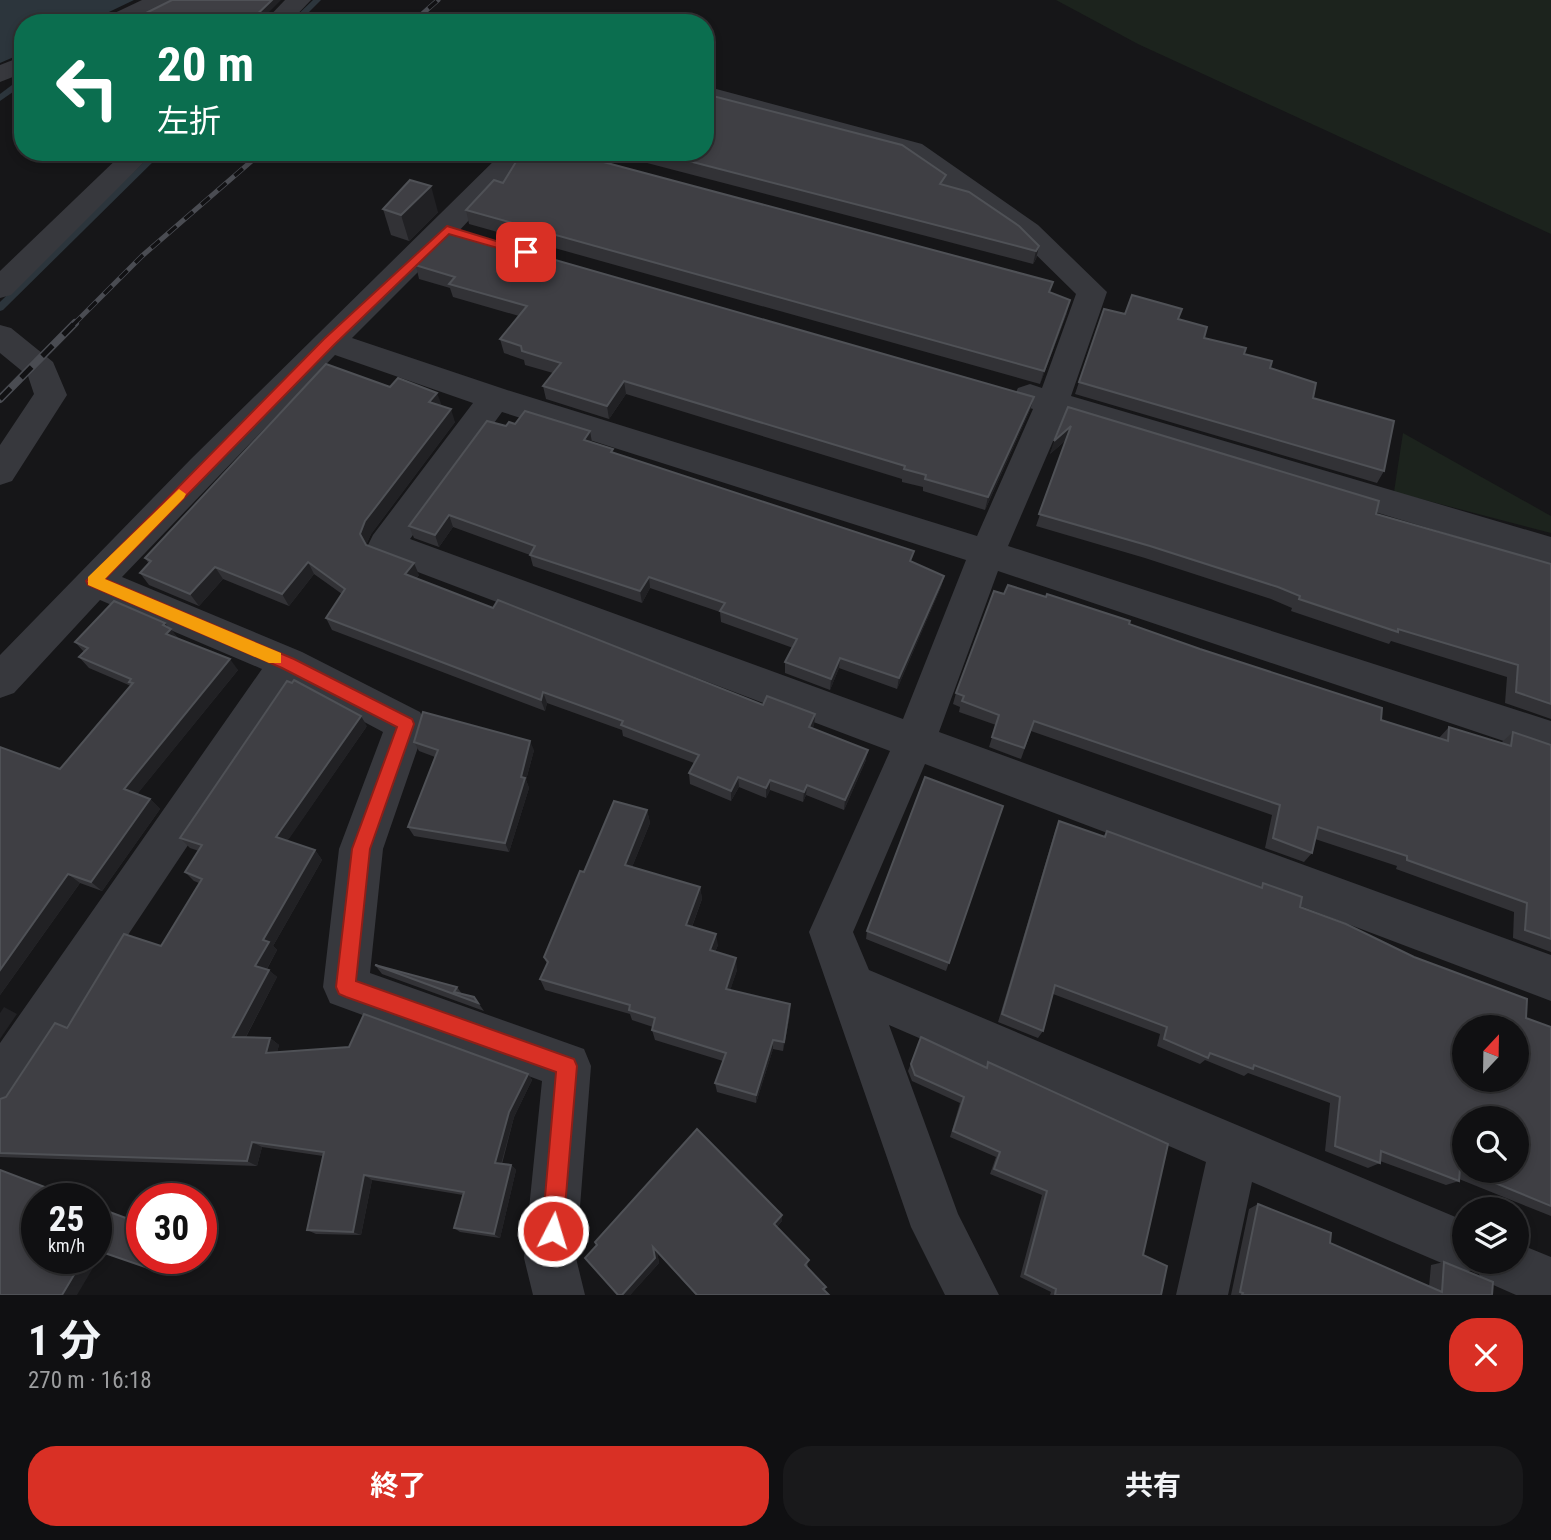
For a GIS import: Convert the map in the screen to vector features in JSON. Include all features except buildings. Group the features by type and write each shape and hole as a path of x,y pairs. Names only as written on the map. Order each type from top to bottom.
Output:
{"street":[{"path":"132,14 161,0"},
{"path":"284,14 299,0"},
{"path":"714,96 912,150 1028,231 1093,292"},
{"path":"0,288 131,161"},
{"path":"0,681 93,581 329,342 460,234 512,161"},
{"path":"1039,278 1093,292"},
{"path":"973,1295 937,1227 831,932 915,741 987,553 1053,402 1093,292"},
{"path":"0,336 42,370 51,396 0,472"},
{"path":"329,342 495,398 987,553 1551,739"},
{"path":"1000,387 1551,551"},
{"path":"495,398 386,545 1551,978"},
{"path":"93,581 288,663 406,724 361,849 346,987 567,1066 550,1258 559,1295"},
{"path":"0,1084 288,663"},
{"path":"852,986 1452,1242"},
{"path":"1202,1295 1234,1150"},
{"path":"1529,1274 1551,1283"}],"shaded area":[{"path":"0,0 134,0 105,14 14,14 14,57 0,63"},
{"path":"1056,0 1551,0 1551,234 1138,44"},
{"path":"1403,433 1551,516 1551,533 1394,492"}],"waterway":[{"path":"302,14 317,0"},
{"path":"0,98 14,88"},
{"path":"0,308 150,161"}],"railway":[{"path":"422,14 438,0"},
{"path":"75,323 142,256 252,161"},
{"path":"0,399 75,323"}],"slow traffic":[{"path":"179,494 93,581 275,658"}],"route":[{"path":"526,252 447,230 329,342 93,581 288,663 406,724 361,849 346,987 567,1066 553,1231"}]}
